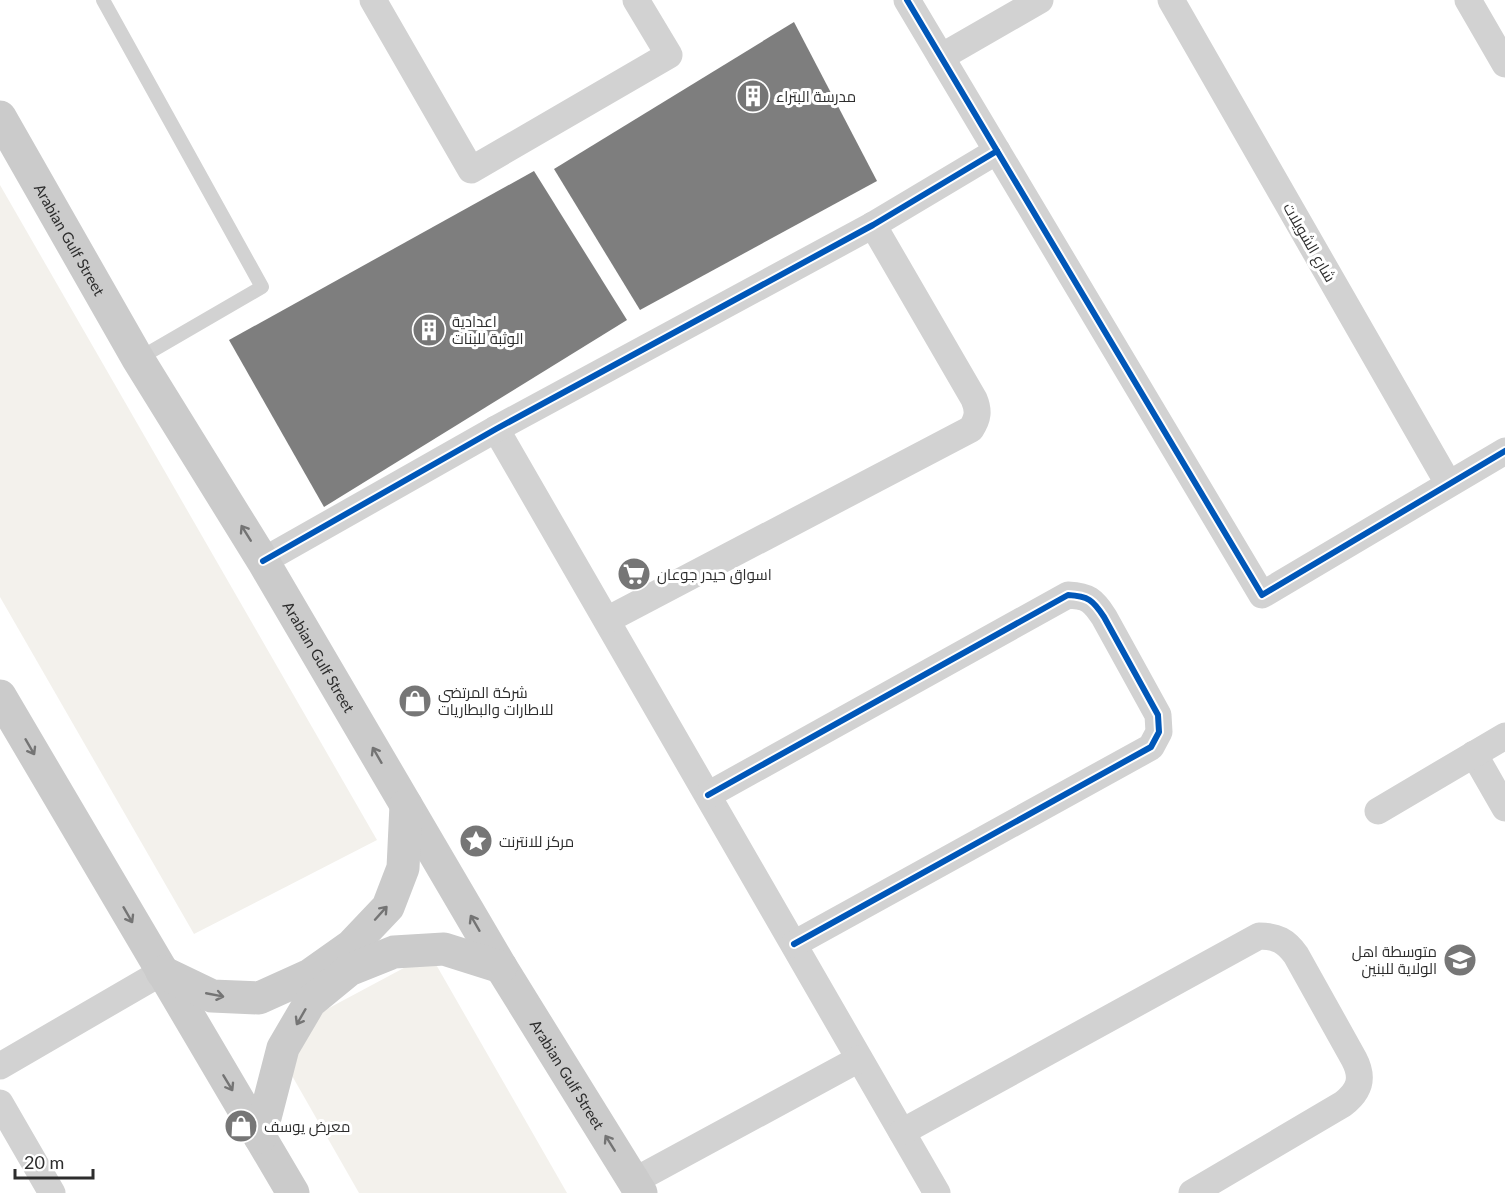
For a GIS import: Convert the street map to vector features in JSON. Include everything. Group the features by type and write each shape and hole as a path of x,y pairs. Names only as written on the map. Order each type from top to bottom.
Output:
{"main road":[{"name":"Arabian Gulf Street","path":"0,117 138,359 263,561 501,967 637,1187"},
{"path":"0,696 293,1193"},
{"path":"162,972 212,996 259,998 310,975 351,946 388,907 403,868 406,805"},
{"path":"260,1137 283,1048 310,1002 349,970 394,952 444,949 501,967"}],"street":[{"path":"372,0 471,170 669,55 636,0"},
{"path":"907,0 1262,595 1505,451"},
{"path":"941,57 1040,0"},
{"name":"شارع الشويلات","path":"1171,0 1448,483"},
{"path":"1468,0 1505,64"},
{"path":"263,561 496,429 873,225 997,151"},
{"path":"607,620 971,429 977,420 978,409 974,399 873,225"},
{"path":"496,429 937,1193"},
{"path":"708,795 1068,595 1083,596 1096,604 1104,617 1158,715 1159,732 1151,747 794,944"},
{"path":"1378,811 1505,736"},
{"path":"1474,754 1505,808"},
{"path":"902,1132 1259,936 1274,936 1288,944 1296,955 1360,1071 1360,1084 1354,1096 1343,1104 1192,1193"},
{"path":"0,1066 162,972"},
{"path":"637,1187 860,1059"},
{"path":"0,1103 52,1193"}],"lane":[{"path":"103,0 262,287 138,359"}],"shaded area":[{"path":"0,185 377,840 194,934 0,597"},
{"path":"430,954 567,1193 359,1193 271,1039"}],"building":[{"name":"مدرسة البتراء","path":"794,22 877,181 640,310 554,169"},
{"name":"اعدادية الوثبة للبنات","path":"534,171 627,320 324,507 229,340"}],"cycle path":[{"path":"907,0 1262,595 1505,451"},
{"path":"263,561 496,429 873,225 997,151"},
{"path":"708,795 1068,595 1081,596 1089,600 1104,617 1158,715 1159,732 1151,747 794,944"}],"place":[{"name":"مدرسة البتراء","path":"753,96"},
{"name":"اعدادية الوثبة للبنات","path":"429,330"},
{"name":"اسواق حيدر جوعان","path":"634,574"},
{"name":"شركة المرتضى للاطارات والبطاريات","path":"415,701"},
{"name":"مركز للانترنت","path":"476,841"},
{"name":"متوسطة اهل الولاية للبنين","path":"1460,960"},
{"name":"معرض يوسف","path":"241,1126"}]}
